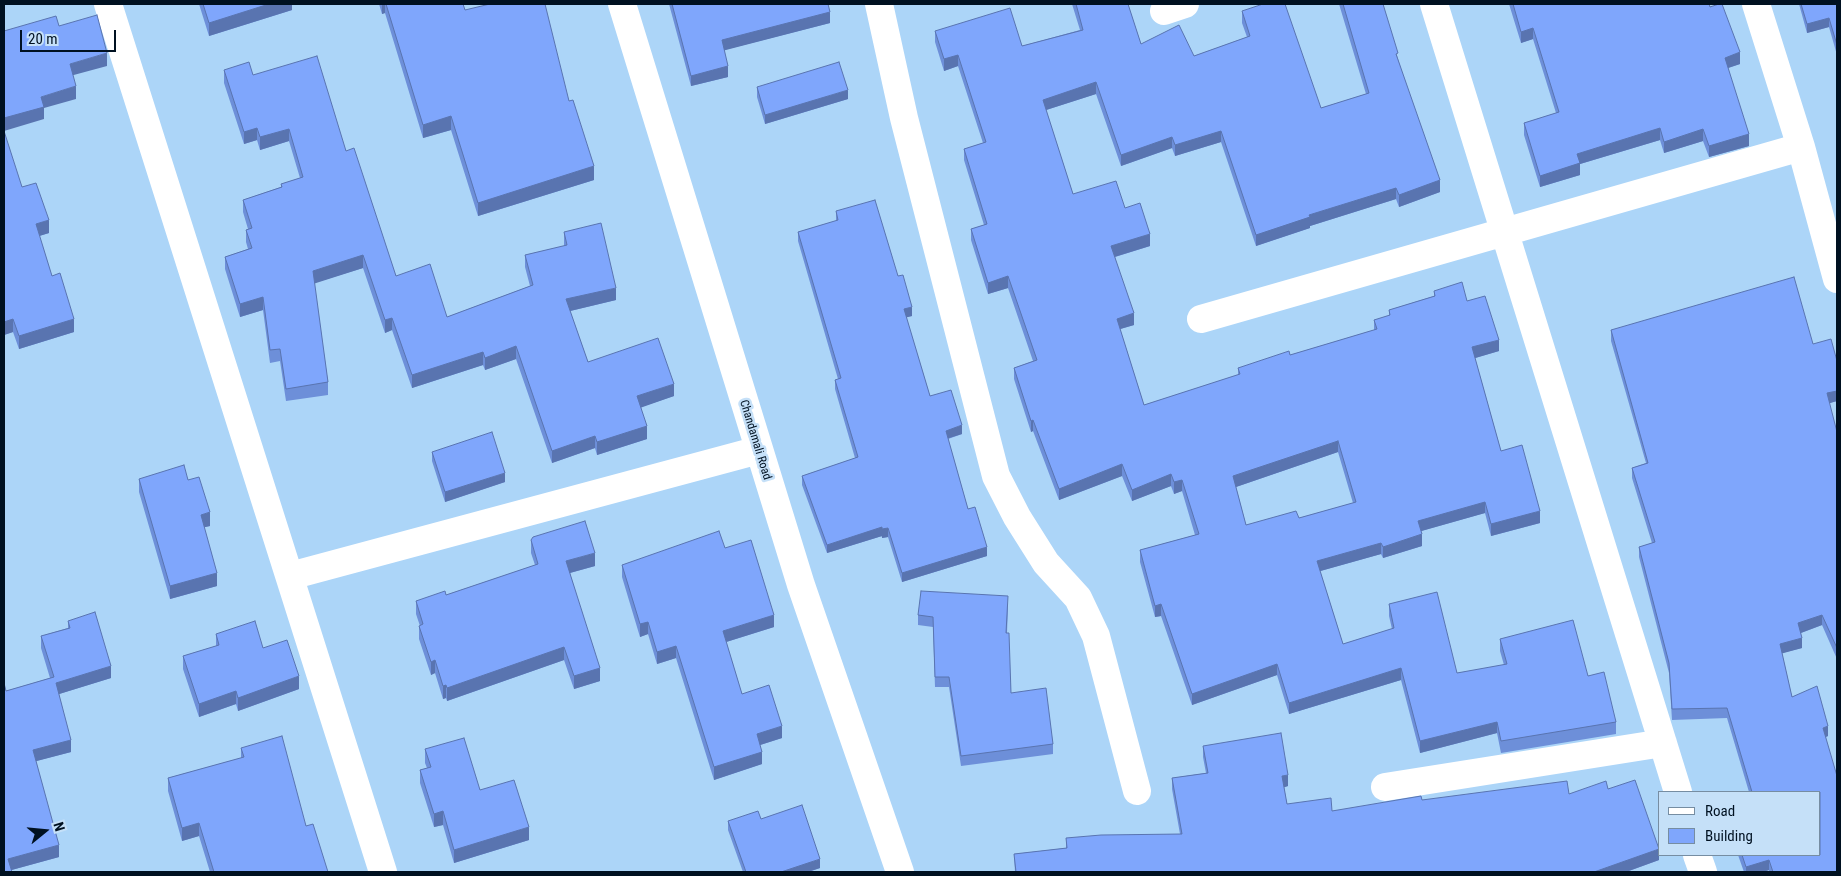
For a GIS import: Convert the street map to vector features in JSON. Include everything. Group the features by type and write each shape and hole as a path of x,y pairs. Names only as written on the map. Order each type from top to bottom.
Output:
{"street":[{"path":"108,4 383,872"},
{"name":"Chandamali Road","path":"622,4 801,585 900,872"},
{"path":"879,4 904,118 996,476 1016,517 1046,563 1078,598 1096,636 1137,791"},
{"path":"1434,4 1678,791"},
{"path":"1756,4 1801,147 1837,279"},
{"path":"1202,318 1801,147"},
{"path":"290,576 759,450"},
{"path":"1385,787 1663,743"},
{"path":"1697,856 1703,872"}],"building":[{"path":"203,4 269,4 209,23"},
{"path":"386,4 463,4 465,10 490,4 545,4 569,101 573,100 594,166 478,203 451,116 423,125"},
{"path":"672,4 828,4 830,12 722,40 728,66 691,76"},
{"path":"1076,4 1128,4 1141,44 1179,25 1194,56 1250,36 1242,11 1263,4 1285,4 1321,108 1369,93 1343,4 1383,4 1398,53 1396,54 1440,180 1399,195 1396,188 1309,215 1310,217 1256,235 1221,131 1175,145 1172,137 1121,155 1096,82 1043,100 1073,194 1116,181 1125,208 1140,203 1150,234 1111,246 1134,313 1117,319 1144,405 1240,374 1238,368 1289,351 1290,355 1377,329 1374,320 1390,315 1389,310 1435,296 1434,291 1462,282 1467,301 1485,296 1499,340 1472,347 1501,451 1522,445 1540,511 1491,524 1485,502 1418,521 1422,534 1383,547 1381,543 1317,561 1343,644 1394,628 1389,604 1437,592 1457,673 1507,664 1500,639 1573,620 1588,676 1604,672 1616,722 1501,741 1497,722 1420,741 1401,668 1289,703 1277,664 1192,694 1161,604 1155,606 1140,550 1199,534 1182,480 1174,482 1171,474 1132,490 1122,464 1059,489 1033,420 1031,421 1014,368 1037,360 1008,276 988,283 971,229 987,224 964,149 986,142 958,55 944,59 935,31 1010,8 1022,46 1083,30","holes":["1338,441 1356,502 1299,518 1296,511 1246,525 1233,476"]},
{"path":"1513,4 1709,4 1710,7 1722,4 1740,52 1725,58 1749,134 1709,146 1703,129 1664,142 1660,128 1577,154 1580,163 1540,176 1524,123 1559,112 1533,28 1521,32"},
{"path":"1801,4 1837,4 1837,45 1829,18 1807,24"},
{"path":"97,15 107,53 70,64 76,86 41,97 44,107 4,118 4,31 56,16 59,26"},
{"path":"317,56 346,151 354,148 396,276 430,264 447,317 533,285 525,255 567,245 564,232 601,223 616,288 566,299 588,362 658,338 674,384 637,396 647,426 597,442 595,436 552,451 516,346 485,358 483,352 412,375 392,318 385,320 363,255 313,271 328,382 286,389 280,349 270,350 263,297 240,304 225,257 252,248 246,230 252,228 243,200 282,187 281,184 303,177 289,129 260,137 257,128 244,132 224,70 249,62 253,75"},
{"path":"839,62 848,90 765,115 757,87"},
{"path":"4,131 22,187 36,183 49,220 36,224 52,276 60,273 74,319 19,336 13,319 4,322"},
{"path":"875,200 898,276 903,275 912,307 904,309 930,396 951,390 962,425 946,431 968,509 975,507 987,547 902,573 888,528 882,529 882,527 827,545 802,476 858,457 835,380 841,378 798,232 838,220 836,211"},
{"path":"1794,277 1813,344 1831,339 1837,361 1837,391 1827,393 1837,432 1837,648 1822,615 1798,623 1802,638 1780,644 1792,697 1817,686 1828,726 1823,728 1837,776 1837,872 1773,872 1769,860 1746,867 1742,856 1821,856 1821,791 1752,791 1727,708 1672,709 1669,663 1639,547 1655,542 1632,468 1648,463 1611,330"},
{"path":"492,432 505,473 445,492 432,452"},
{"path":"184,465 188,480 199,477 210,512 201,515 217,573 170,586 139,479"},
{"path":"585,521 595,553 566,561 600,668 574,676 564,647 447,688 446,685 443,686 435,660 431,662 419,626 423,624 416,601 445,591 446,595 538,564 531,540 533,537"},
{"path":"719,531 725,548 751,540 774,615 723,631 742,694 769,685 782,726 757,734 762,752 714,767 676,646 657,652 648,622 640,624 622,565"},
{"path":"921,591 1008,596 1006,633 1009,633 1011,693 1046,688 1053,744 961,756 949,677 935,677 933,617 918,615"},
{"path":"95,612 111,666 56,683 71,740 33,750 59,845 8,859 12,872 4,872 4,683 6,691 54,677 41,636 70,628 68,621"},
{"path":"255,621 263,648 287,640 299,676 238,698 236,691 199,704 183,656 219,645 216,634"},
{"path":"1281,733 1288,775 1282,776 1287,804 1331,798 1332,811 1421,796 1422,800 1567,781 1569,794 1606,781 1608,789 1635,780 1658,849 1594,872 1016,872 1014,854 1067,848 1066,838 1101,835 1182,834 1172,778 1208,773 1203,746"},
{"path":"282,736 306,826 313,824 328,872 214,872 199,823 182,828 168,778 244,757 241,748"},
{"path":"464,738 480,790 514,780 529,827 454,850 443,811 434,814 420,770 431,767 425,749"},
{"path":"802,805 820,859 781,872 746,872 728,821 758,811 761,819"}]}
